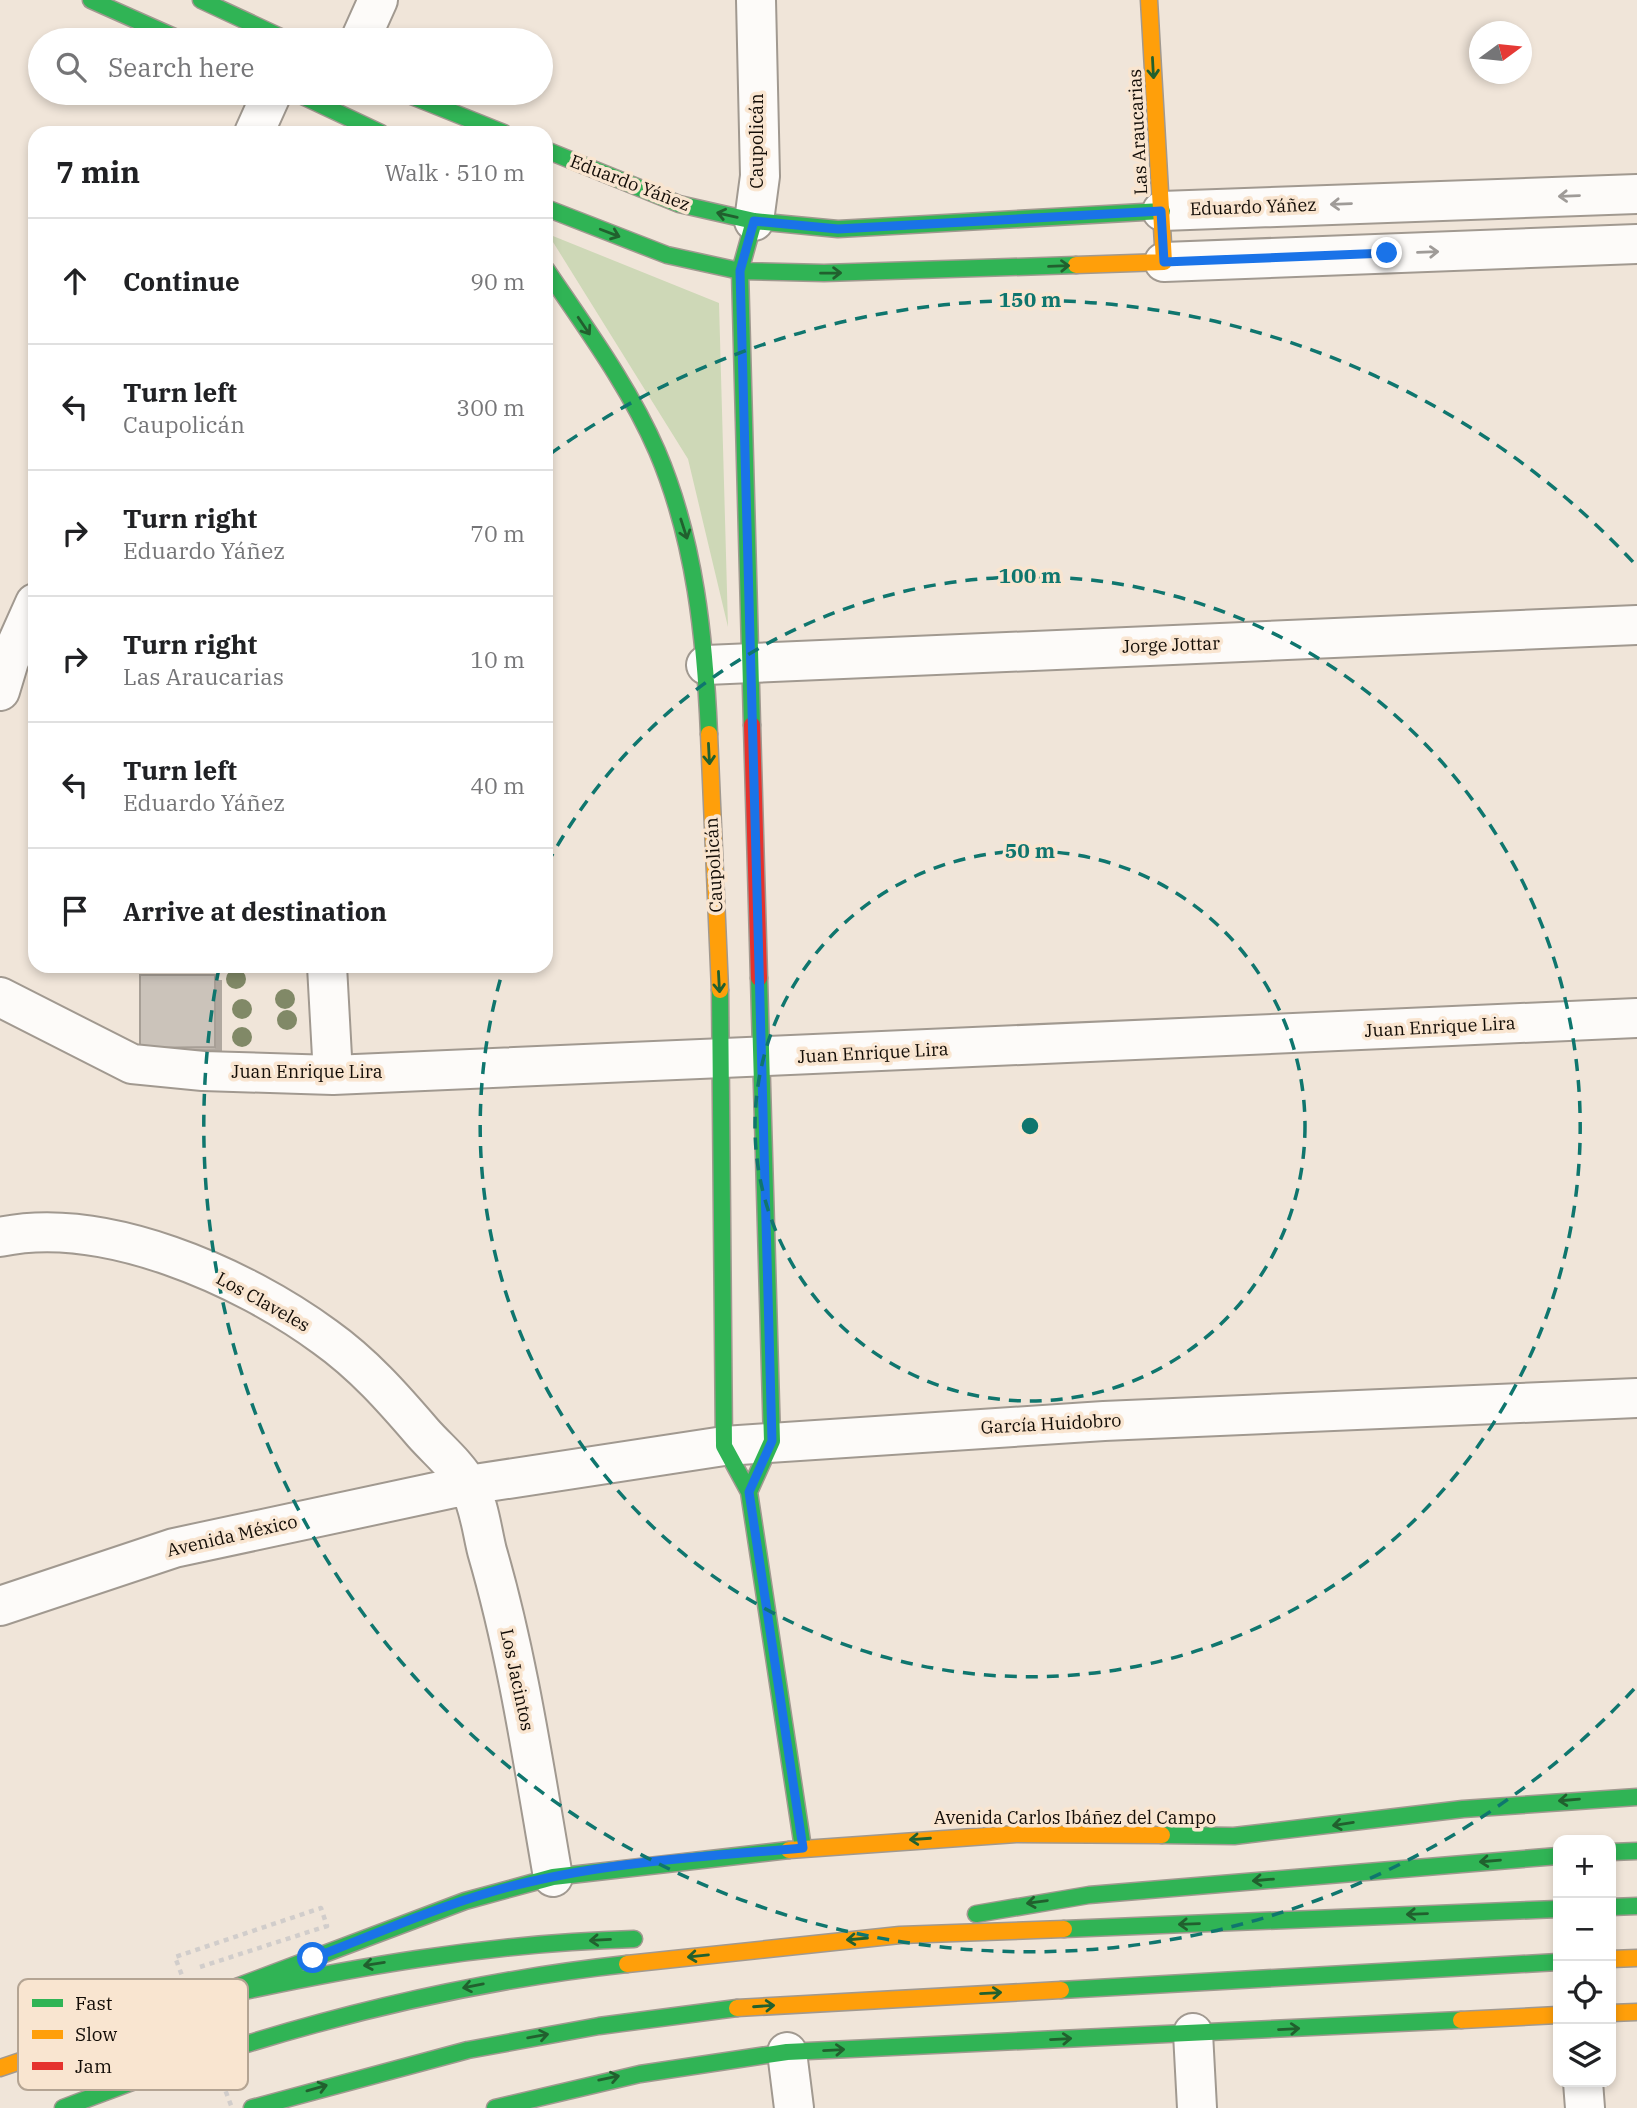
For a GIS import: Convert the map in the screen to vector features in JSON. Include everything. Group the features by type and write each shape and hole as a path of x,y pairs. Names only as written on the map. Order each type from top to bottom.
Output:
{"main road":[{"path":"91,0 154,28"},
{"path":"201,0 260,28"},
{"name":"Las Araucarias","path":"1149,0 1164,262"},
{"path":"341,105 371,126"},
{"path":"434,105 486,126"},
{"name":"Eduardo Yáñez","path":"553,153 680,204 754,221 838,229 1161,211"},
{"path":"553,211 667,255 740,271 824,273 1164,262"},
{"name":"Caupolicán","path":"749,1492 772,1441 764,1058 749,663 740,271 754,221"},
{"name":"Caupolicán","path":"553,279 609,363 657,451 687,540 706,665 723,1057 724,1446 749,1492 803,1848"},
{"name":"Avenida Carlos Ibáñez del Campo","path":"248,1983 465,1901 553,1877 803,1848 1003,1835 1234,1836 1463,1809 1637,1797"},
{"path":"1616,1852 1637,1851"},
{"path":"900,1935 968,1915 1090,1895 1553,1856"},
{"path":"1616,1907 1637,1906"},
{"path":"248,2042 438,1992 536,1974 815,1943 900,1935 1553,1909"},
{"path":"248,1990 347,1969 440,1954 521,1945 656,1939"},
{"path":"705,1939 815,1943"},
{"path":"1616,1959 1637,1958"},
{"path":"252,2108 377,2072 468,2050 600,2026 727,2009 1553,1962"},
{"path":"1616,2013 1637,2011"},
{"path":"495,2108 602,2080 665,2067 787,2052 1553,2015"},
{"name":"Avenida Carlos Ibáñez del Campo","path":"0,2068 18,2062"},
{"path":"63,2108 113,2090"}],"street":[{"path":"365,28 378,0"},
{"name":"Caupolicán","path":"754,221 760,176 756,0"},
{"path":"257,126 267,105"},
{"name":"Eduardo Yáñez","path":"1161,211 1637,194"},
{"path":"1164,262 1637,244"},
{"path":"0,691 9,661 28,619"},
{"name":"Jorge Jottar","path":"706,665 1637,625"},
{"path":"327,973 333,1075"},
{"name":"Juan Enrique Lira","path":"0,997 132,1064 203,1071 333,1075 1637,1018"},
{"name":"Los Claveles","path":"0,1237 83,1233 175,1257 258,1296 325,1337 377,1381 468,1485"},
{"name":"García Huidobro","path":"468,1485 772,1441 1104,1420 1637,1398"},
{"name":"Avenida México","path":"0,1606 174,1548 468,1485"},
{"name":"Los Jacintos","path":"468,1485 495,1578 524,1705 553,1877"},
{"path":"1193,2033 1197,2108"},
{"path":"787,2052 794,2108"},
{"path":"1583,2087 1585,2108"}],"path":[{"path":"183,1979 175,1957 321,1908 327,1926 200,1967"},
{"path":"225,2090 232,2108"}],"green space":[{"path":"553,236 719,303 728,627 688,459 553,242"}],"building":[{"path":"140,975 215,975 215,1047 140,1048"}],"traffic: fast":[{"path":"91,0 154,28"},
{"path":"201,0 261,28"},
{"path":"322,105 366,126"},
{"path":"434,105 486,126"},
{"path":"553,153 679,204 754,221 838,229 1162,211"},
{"path":"553,211 667,255 740,271 824,273 1076,265"},
{"path":"752,725 740,271 754,221"},
{"path":"553,279 606,357 633,403 657,451 670,485 681,519 696,590 705,662 709,734"},
{"path":"749,1492 772,1441 759,978"},
{"path":"720,990 724,1446 749,1492 803,1848"},
{"path":"1162,1835 1234,1836 1463,1809 1637,1797"},
{"path":"248,1983 465,1901 553,1877 789,1850"},
{"path":"1616,1852 1637,1851"},
{"path":"976,1914 1089,1895 1553,1856"},
{"path":"1616,1907 1637,1906"},
{"path":"1064,1929 1553,1909"},
{"path":"248,1991 417,1959 579,1941 634,1939"},
{"path":"1061,1990 1553,1962"},
{"path":"248,2044 411,2000 483,1985 627,1964"},
{"path":"252,2108 468,2050 599,2026 737,2008"},
{"path":"495,2108 640,2074 787,2052 1461,2020"},
{"path":"63,2108 111,2090"}],"traffic: slow":[{"path":"1076,265 1164,262 1149,0"},
{"path":"709,734 720,990"},
{"path":"789,1850 1016,1834 1162,1835"},
{"path":"627,1964 900,1935 1064,1929"},
{"path":"1616,1959 1637,1958"},
{"path":"737,2008 1061,1990"},
{"path":"1616,2013 1637,2012"},
{"path":"1461,2020 1553,2015"},
{"path":"0,2068 18,2062"}],"traffic: jam":[{"path":"752,725 759,978"}],"route":[{"path":"313,1958 443,1908 527,1882 647,1864 803,1848 749,1492 772,1441 764,1058 749,663 740,271 754,221 838,229 1161,211 1164,262 1387,253"}]}
